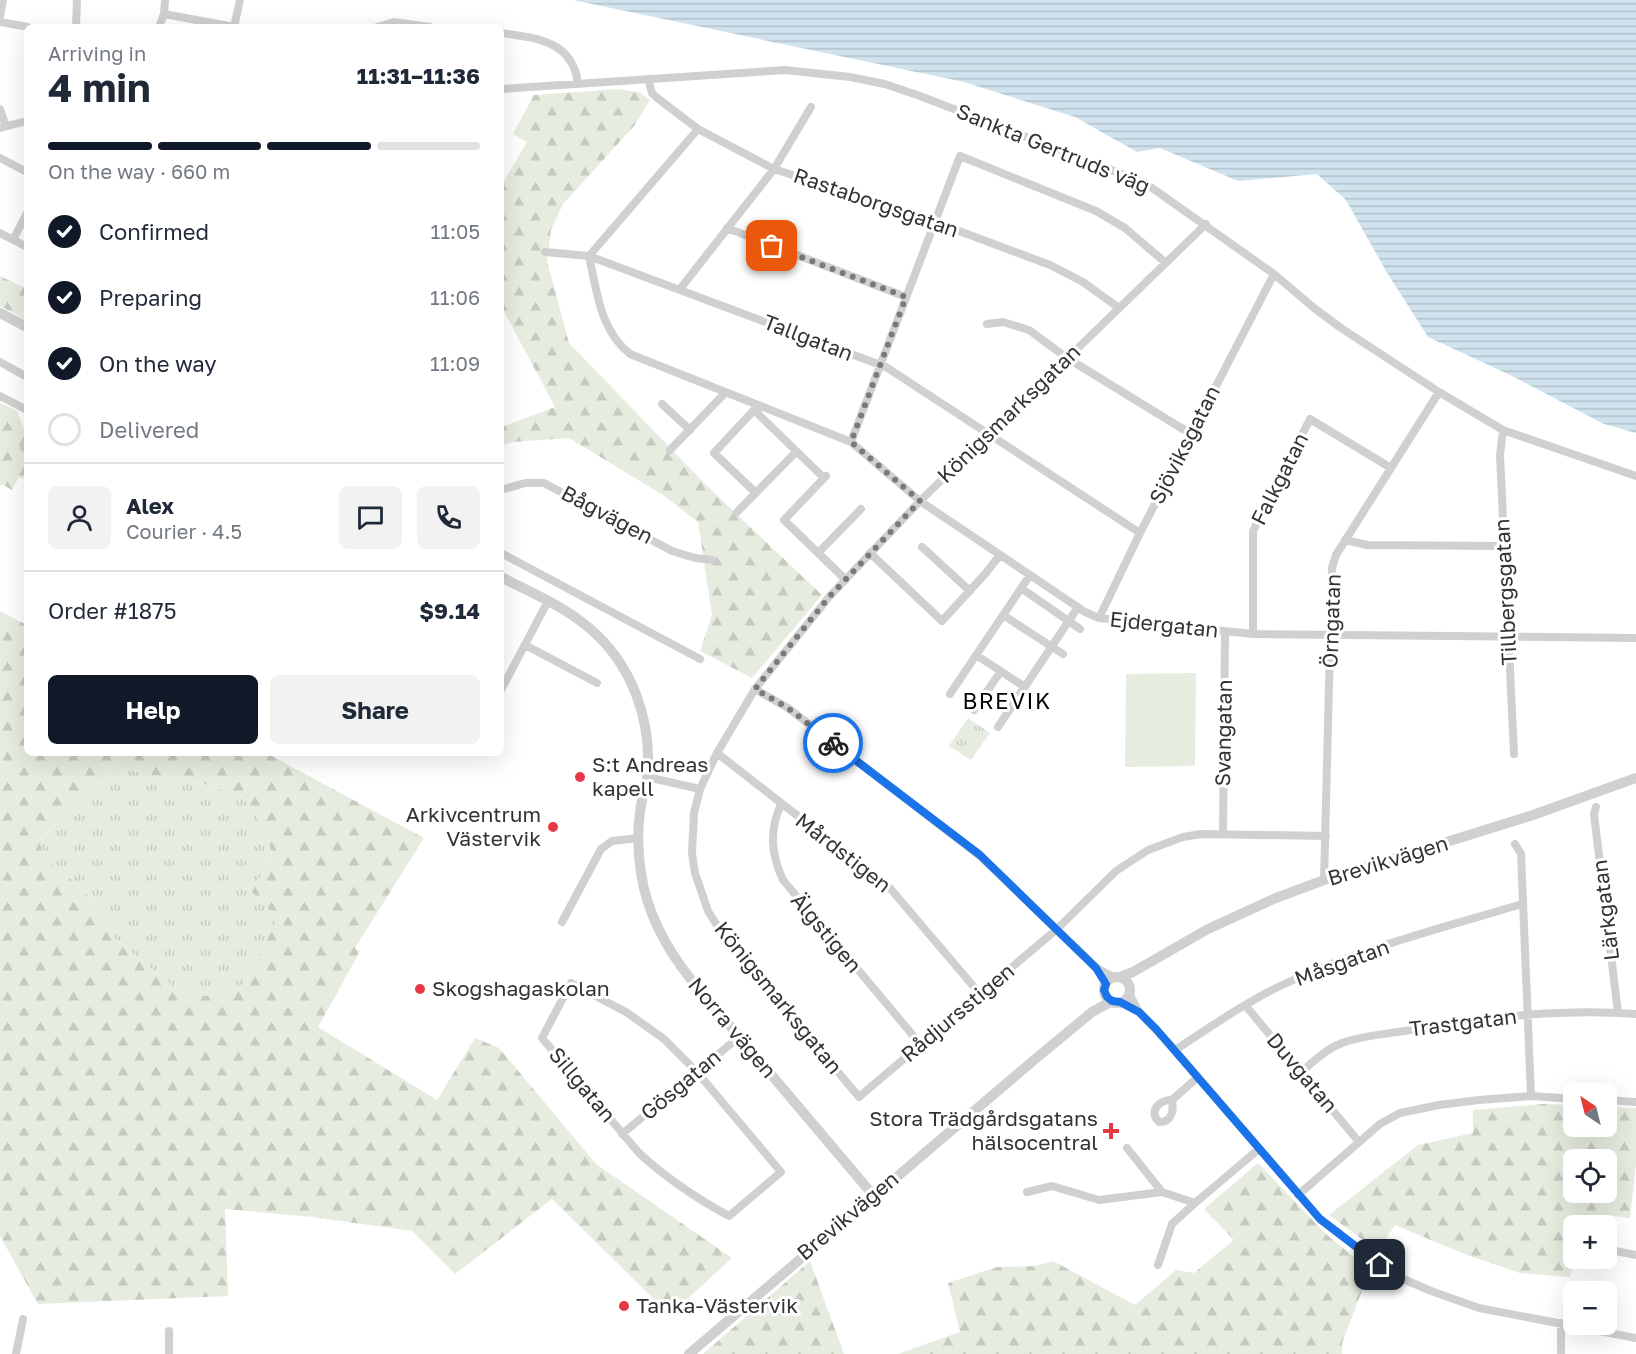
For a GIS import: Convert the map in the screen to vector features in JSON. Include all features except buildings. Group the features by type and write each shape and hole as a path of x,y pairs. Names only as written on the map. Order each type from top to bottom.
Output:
{"street":[{"path":"0,16 3,0"},
{"path":"76,24 77,0"},
{"path":"160,24 165,0"},
{"path":"235,24 240,0"},
{"path":"164,14 218,24"},
{"path":"0,22 24,26"},
{"path":"387,24 394,22 408,24"},
{"path":"504,34 554,45 570,60 578,84"},
{"name":"Sankta Gertruds väg","path":"504,89 785,70 850,77 885,84 1130,176 1156,190 1206,224 1274,274 1341,328 1439,392 1503,430 1636,476"},
{"name":"Rastaborgsgatan","path":"648,79 652,93 698,129 774,169 935,222 1068,273 1119,308"},
{"path":"680,289 774,169 811,106"},
{"path":"0,109 3,127 24,122"},
{"path":"589,256 698,129"},
{"path":"851,442 960,156 1096,211 1125,228 1166,263"},
{"path":"0,158 24,170"},
{"path":"13,240 24,219"},
{"name":"Königsmarksgatan","path":"859,1096 721,932 708,910 695,873 692,853 694,813 700,789 717,753 755,689 845,579 920,501 1206,224"},
{"path":"727,228 906,297"},
{"path":"0,233 24,246"},
{"name":"Tallgatan","path":"545,252 589,256 881,366 1140,533"},
{"name":"Ejdergatan","path":"589,256 606,325 620,346 643,361 725,393 755,408 851,442 920,501 1078,607 1099,618 1253,634 1636,638"},
{"name":"Sjöviksgatan","path":"1099,618 1140,533 1274,274"},
{"path":"0,313 24,325"},
{"path":"987,324 1003,322 1029,330 1067,358 1191,434"},
{"path":"0,362 24,374"},
{"name":"Örngatan","path":"1324,880 1332,568 1336,555 1345,540 1439,392"},
{"path":"670,450 725,393"},
{"path":"0,396 24,408"},
{"path":"662,404 690,430"},
{"path":"755,408 714,453 756,493"},
{"name":"Ejdergatan","path":"755,408 796,452 825,477 784,520 845,579"},
{"name":"Falkgatan","path":"1253,634 1253,531 1310,419 1391,468"},
{"name":"Tillbergsgatan","path":"1503,430 1500,454 1514,754"},
{"path":"737,512 796,452"},
{"name":"Bågvägen","path":"504,486 544,483 672,550 695,558 712,560"},
{"path":"818,553 861,509"},
{"path":"1345,540 1367,545 1504,546"},
{"path":"922,547 970,591"},
{"path":"870,554 942,621 1000,555"},
{"path":"504,555 700,659"},
{"path":"950,694 1030,575"},
{"name":"Norra vägen","path":"504,578 576,618 602,639 632,683 644,719 646,737 647,777 640,814 639,838 641,872 645,892 660,932 682,968 873,1195"},
{"path":"1021,588 1080,629"},
{"path":"504,684 548,601"},
{"path":"998,727 1078,607"},
{"path":"1003,615 1063,654"},
{"name":"Svangatan","path":"1223,834 1225,632"},
{"path":"525,645 597,683"},
{"path":"976,655 1024,687"},
{"path":"974,710 1001,671"},
{"path":"755,689 788,708 980,855 1111,982 1127,982 1139,1012 1175,1050 1298,1195 1320,1219 1346,1241 1401,1278 1431,1292 1479,1308 1636,1338"},
{"name":"Mårdstigen","path":"717,753 888,887 980,994"},
{"path":"647,777 700,789"},
{"name":"Brevikvägen","path":"1092,1012 1111,982 1243,912 1324,880 1533,815 1636,778"},
{"name":"Älgstigen","path":"781,804 775,818 772,841 777,868 783,880 921,1045"},
{"name":"Lärkgatan","path":"1596,807 1594,814 1618,1013"},
{"name":"Rådjursstigen","path":"859,1096 1057,929 1116,871 1148,850 1183,837 1201,834 1326,836"},
{"path":"562,922 601,849 612,841 639,838"},
{"path":"1515,844 1521,854 1531,1096"},
{"name":"Måsgatan","path":"1175,1050 1245,1005 1319,969 1522,904"},
{"name":"Brevikvägen","path":"1130,991 1148,963"},
{"path":"1111,982 1107,997 1139,1012"},
{"name":"Sillgatan","path":"622,1134 542,1038 571,983 646,1025 678,1052 697,1072"},
{"path":"1116,1002 1127,997 1130,991"},
{"name":"Brevikvägen","path":"689,1354 873,1195 1092,1012 1116,1002"},
{"name":"Duvgatan","path":"1245,1005 1359,1142"},
{"name":"Trastgatan","path":"1301,1072 1334,1047 1358,1039 1438,1025 1527,1015 1636,1014"},
{"name":"Gösgatan","path":"622,1134 739,1037"},
{"path":"622,1134 639,1153 672,1182 729,1216 781,1172 697,1072"},
{"path":"1173,1100 1198,1077"},
{"path":"1298,1195 1380,1124 1400,1113 1469,1101 1531,1096 1563,1098"},
{"path":"1617,1101 1636,1102"},
{"path":"1127,1148 1162,1192"},
{"path":"1158,1265 1172,1224 1259,1149"},
{"path":"1028,1192 1052,1186 1099,1200 1162,1192 1195,1203"},
{"path":"1617,1251 1636,1255"},
{"path":"16,1354 23,1319"},
{"path":"1561,1323 1561,1354"},
{"path":"169,1330 169,1354"}],"green space":[{"path":"619,89 641,93 650,100 634,126 563,204 551,230 547,261 569,343 707,486 822,595 752,678 700,651 712,615 698,522 663,495 569,438 512,442 504,445 504,426 555,407 504,312 504,181 527,142 513,134 534,95"},
{"path":"0,276 24,288 24,318 0,306"},
{"path":"0,403 16,410 24,428 24,441 21,447 24,449 24,480 19,477 12,490 2,484 0,486"},
{"path":"0,611 24,623 24,756 272,756 424,838 355,948 360,951 318,1027 437,1100 475,1038 499,1048 596,1164 732,1258 670,1315 552,1199 455,1274 412,1231 312,1217 225,1209 228,1296 38,1304 0,1236","holes":["115,766 152,775 191,780 243,796 262,824 272,853 259,879 250,890 278,919 239,990 206,996 174,987 111,936 91,899 44,857 40,843 48,830 63,821"]},
{"path":"1196,673 1195,766 1125,767 1126,674"},
{"path":"968,718 990,733 971,760 949,746"},
{"path":"115,766 152,775 191,780 243,796 262,824 272,853 259,879 250,890 278,919 239,990 206,996 174,987 111,936 91,899 44,857 40,843 49,830 63,821"},
{"path":"1543,1104 1563,1105 1563,1137 1617,1137 1617,1107 1636,1108 1636,1164 1630,1218 1617,1215 1563,1215 1563,1269 1573,1269 1570,1277 1520,1273 1462,1253 1395,1225 1378,1251 1329,1215 1418,1145 1473,1133 1473,1110"},
{"path":"1258,1163 1327,1235 1370,1270 1342,1343 1342,1354 898,1354 960,1332 948,1283 997,1267 1034,1266 1053,1261 1135,1305 1176,1270 1194,1273 1234,1240 1204,1209"},
{"path":"810,1261 844,1354 703,1354"}],"water":[{"path":"573,0 1636,0 1636,433 1604,424 1510,375 1428,337 1386,271 1346,200 1317,174 1238,181 1160,148 1137,152 1075,117 964,82"}],"way so far":[{"path":"772,246 906,297 851,442 920,501 829,597 755,689 788,708 833,743"}],"place":[{"name":"S:t Andreas kapell","path":"580,777"},
{"name":"Arkivcentrum Västervik","path":"553,827"},
{"name":"Skogshagaskolan","path":"420,989"},
{"name":"Stora Trädgårdsgatans hälsocentral","path":"1111,1131"},
{"name":"Tanka-Västervik","path":"624,1306"}],"district":[{"name":"BREVIK","path":"1007,701"}],"route":[{"path":"833,743 980,855 1000,873 1096,968 1106,984 1104,990 1107,997 1139,1012 1156,1029 1320,1219 1380,1265"}]}
